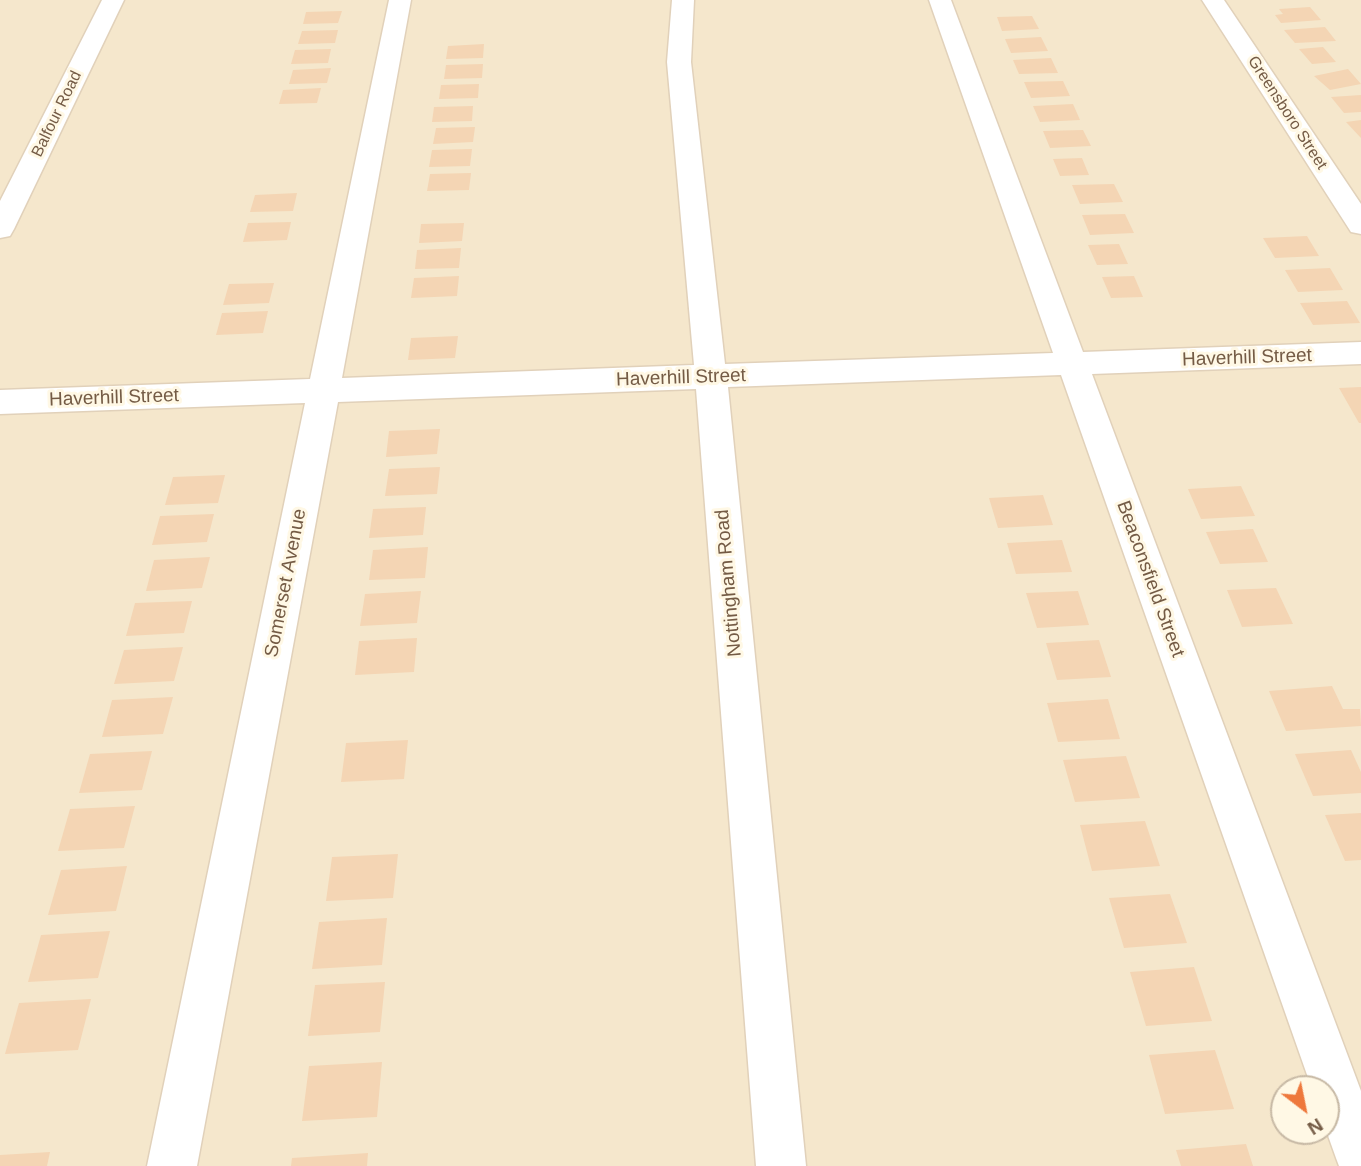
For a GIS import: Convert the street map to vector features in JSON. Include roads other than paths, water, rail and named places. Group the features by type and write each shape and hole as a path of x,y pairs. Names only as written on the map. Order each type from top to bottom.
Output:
{"street":[{"name":"Balfour Road","path":"0,229 113,0"},
{"name":"Somerset Avenue","path":"172,1166 400,0"},
{"name":"Nottingham Road","path":"683,0 680,62 711,377 781,1166"},
{"name":"Beaconsfield Street","path":"940,0 1361,1158"},
{"name":"Greensboro Street","path":"1213,0 1361,225"},
{"name":"Haverhill Street","path":"0,402 1361,353"}]}
